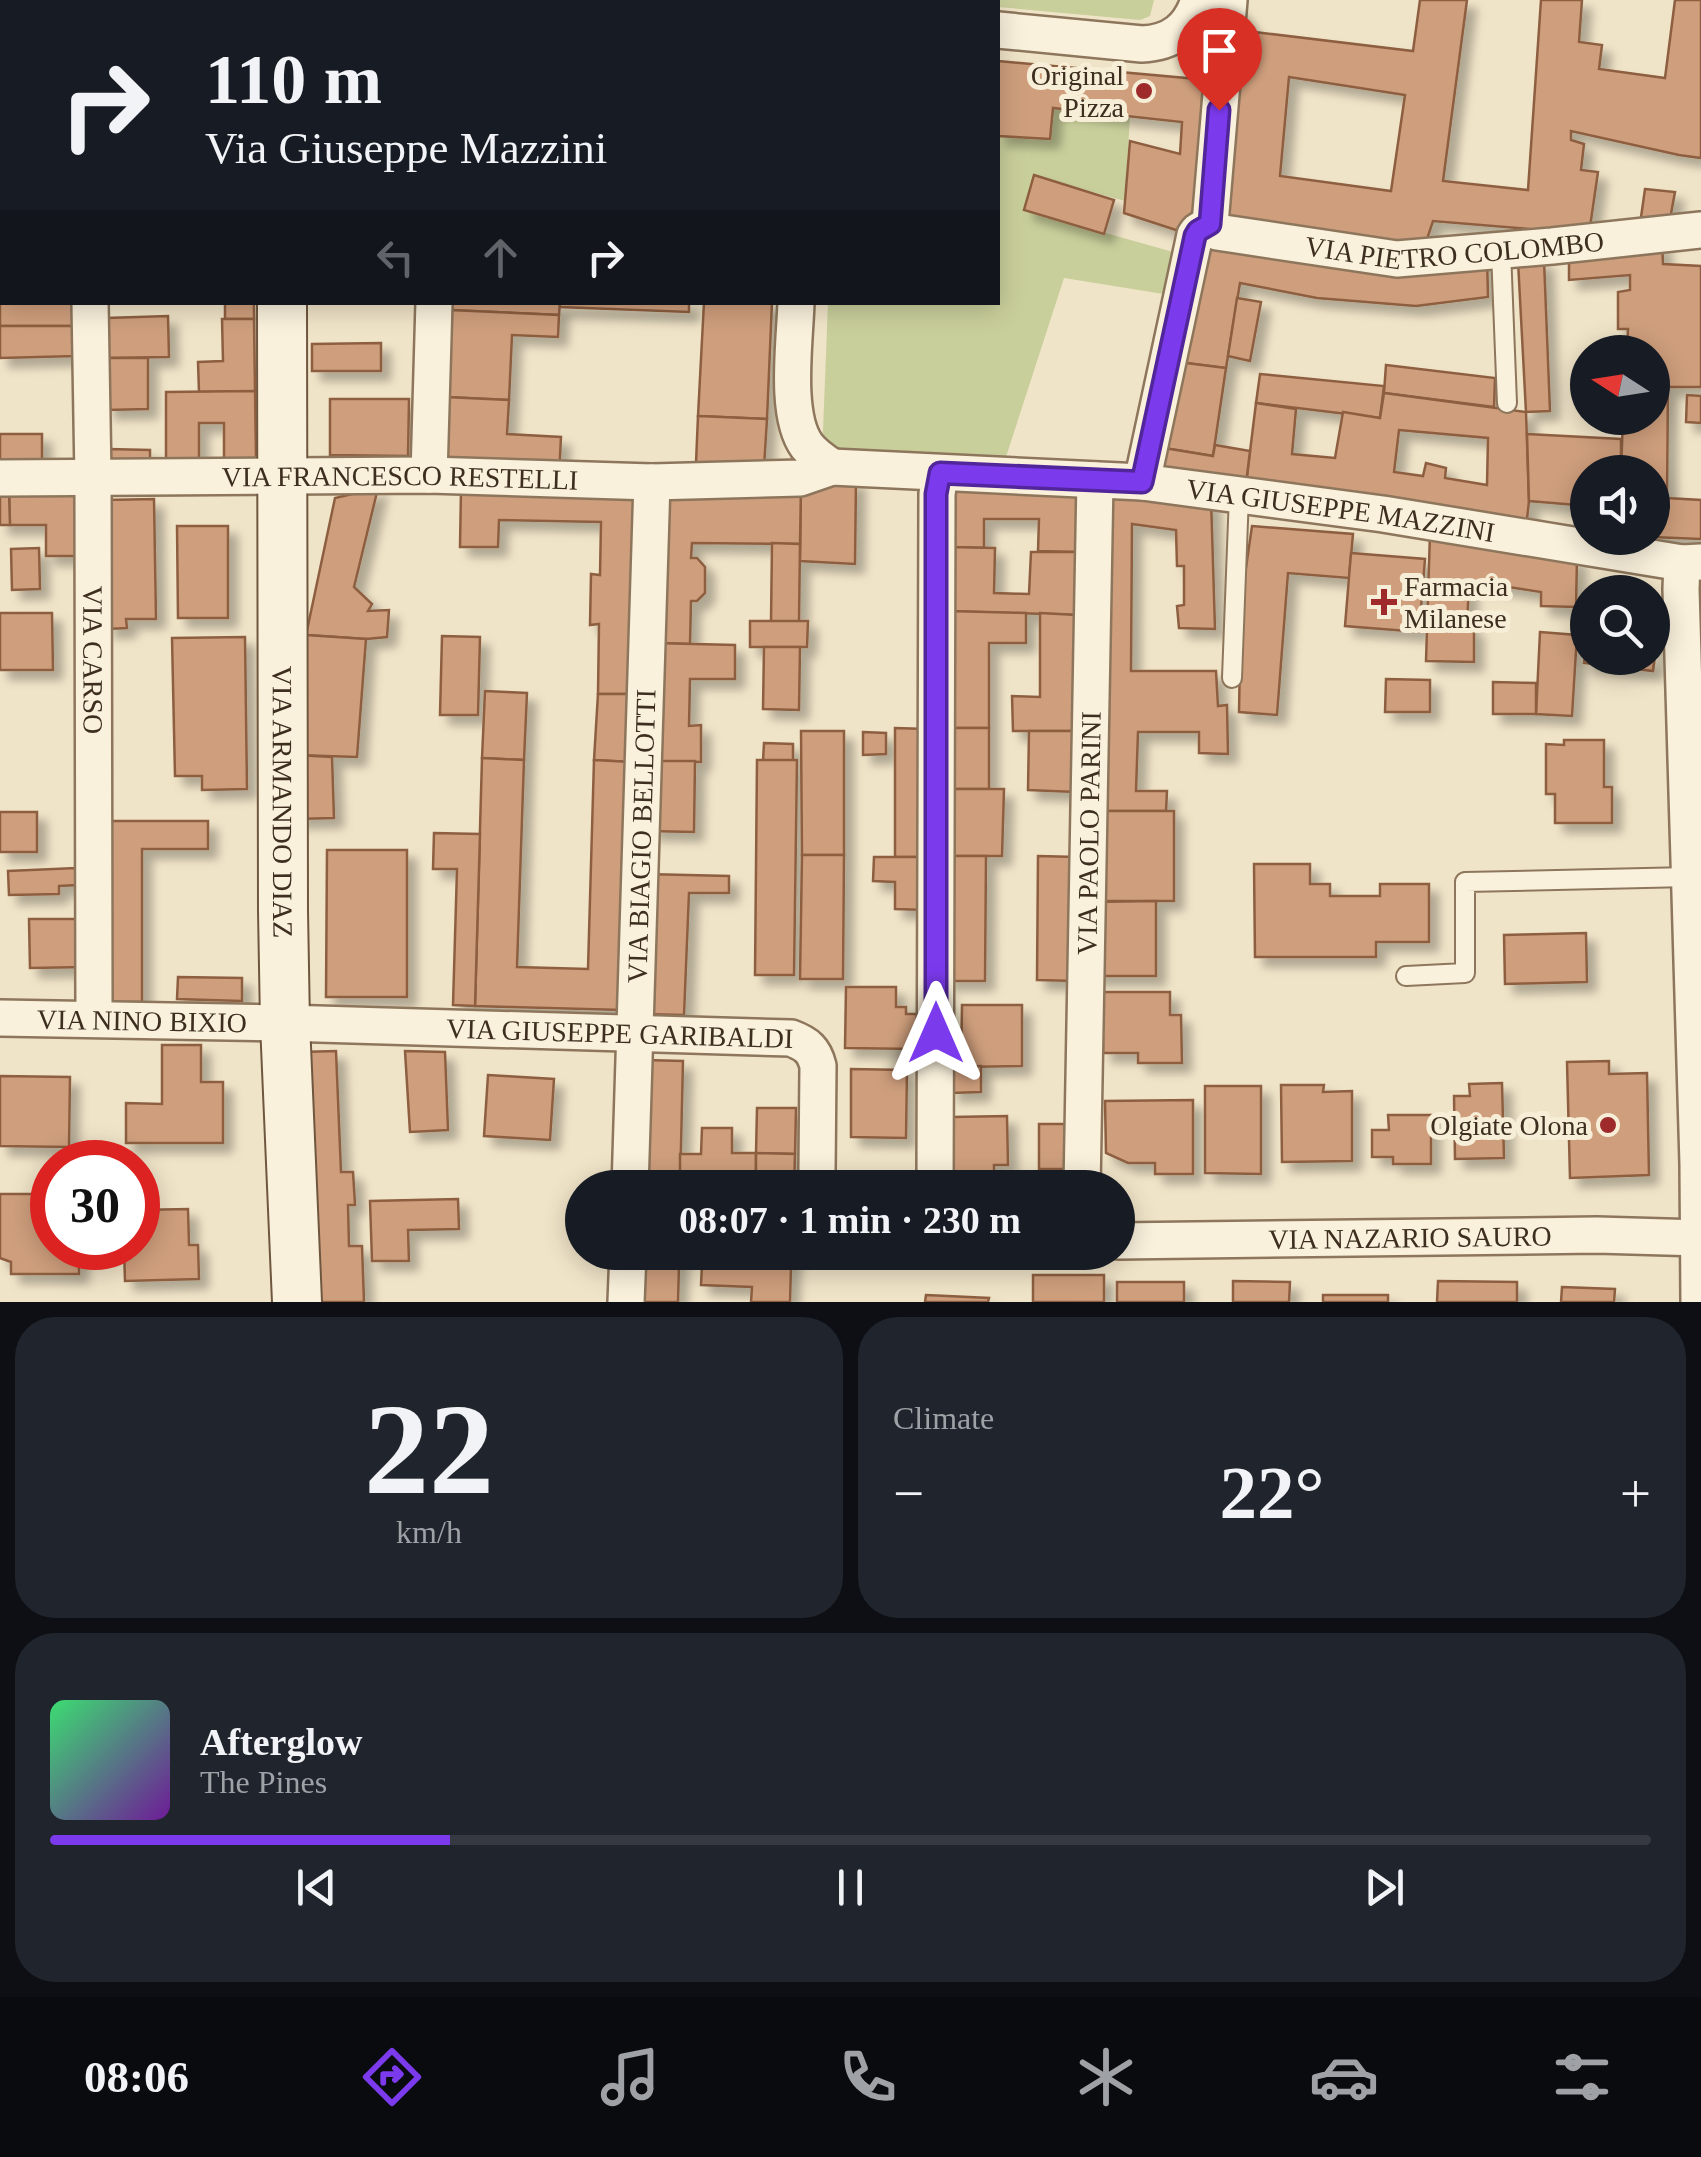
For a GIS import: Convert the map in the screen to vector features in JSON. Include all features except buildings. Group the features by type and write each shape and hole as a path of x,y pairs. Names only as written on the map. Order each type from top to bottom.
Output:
{"street":[{"path":"1000,30 1159,43 1184,28 1200,0"},
{"path":"1142,482 1195,236 1210,224 1229,0"},
{"name":"VIA PIETRO COLOMBO","path":"1210,224 1218,232 1396,259 1701,230"},
{"name":"VIA CARSO","path":"90,305 94,1018"},
{"name":"VIA ARMANDO DIAZ","path":"282,305 282,891 298,1302"},
{"path":"428,475 434,305"},
{"path":"796,305 795,419 813,454 816,473"},
{"name":"VIA GIUSEPPE MAZZINI","path":"816,473 940,473 1142,482 1383,514 1692,563"},
{"name":"VIA FRANCESCO RESTELLI","path":"0,478 428,475 652,482 816,473"},
{"path":"935,1170 936,494 940,473"},
{"name":"VIA PAOLO PARINI","path":"1082,1170 1095,480"},
{"name":"VIA BIAGIO BELLOTTI","path":"631,1170 652,482"},
{"path":"1692,563 1681,589 1699,1302"},
{"name":"VIA NINO BIXIO","path":"0,1018 285,1023"},
{"name":"VIA GIUSEPPE GARIBALDI","path":"285,1023 791,1038 815,1054 818,1066 817,1170"},
{"name":"VIA NAZARIO SAURO","path":"1135,1240 1597,1235 1700,1238"},
{"path":"626,1302 627,1270"}],"lane":[{"path":"1502,251 1507,404"},
{"path":"1232,678 1239,495"},
{"path":"1406,976 1466,973 1465,882 1689,877"}],"green space":[{"path":"1000,0 1154,0 1150,16 1140,20 1000,7"},
{"path":"1053,108 1130,116 1125,201 1035,176 1024,210 1191,257 1182,297 1064,278 1005,460 822,456 828,305 1000,305 1000,136 1049,139"}],"place":[{"name":"Original Pizza","path":"1144,91"},
{"name":"Farmacia Milanese","path":"1384,602"},
{"name":"Olgiate Olona","path":"1608,1125"}],"route":[{"path":"936,1033 936,494 940,473 1142,482 1195,236 1210,224 1219,110"}]}
